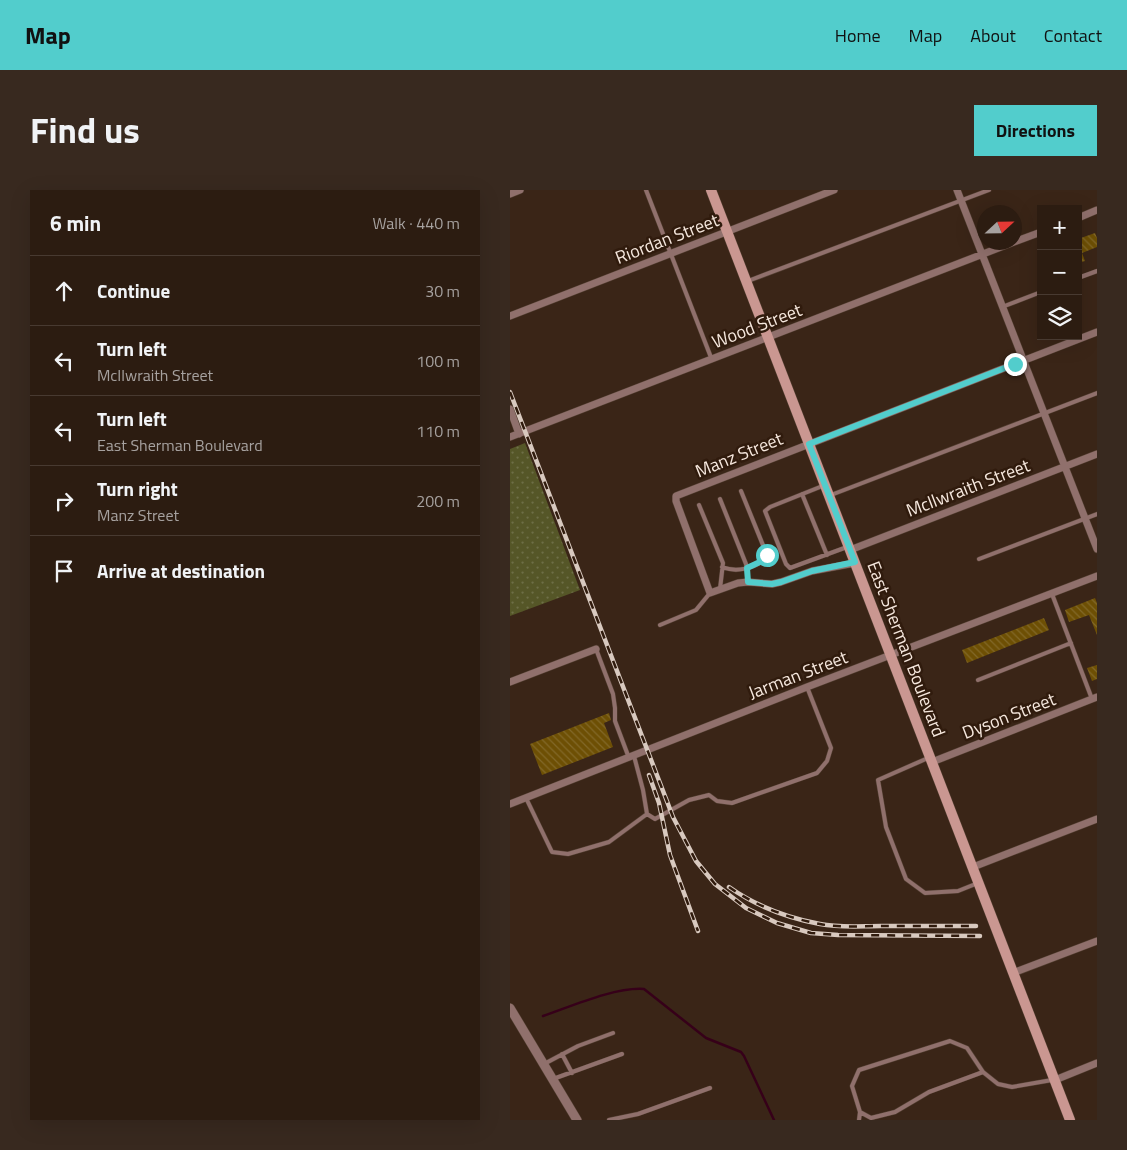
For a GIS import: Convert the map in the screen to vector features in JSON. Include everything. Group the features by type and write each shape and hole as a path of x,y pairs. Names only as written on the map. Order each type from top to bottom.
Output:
{"main road":[{"name":"East Sherman Boulevard","path":"711,190 1070,1120"}],"street":[{"path":"510,194 520,190"},
{"name":"Riordan Street","path":"510,316 834,190"},
{"path":"957,190 1097,549"},
{"path":"1082,216 1097,210"},
{"name":"Wood Street","path":"1022,239 1037,233"},
{"name":"Wood Street","path":"510,437 994,250"},
{"name":"Manz Street","path":"710,593 676,501 676,496 1097,332"},
{"path":"510,409 519,434"},
{"name":"McIlwraith Street","path":"849,548 1097,454"},
{"path":"710,593 738,583 772,584 812,571 855,562"},
{"name":"Jarman Street","path":"510,804 807,687 1097,576"},
{"path":"510,682 596,650"},
{"name":"Dyson Street","path":"931,759 1095,698"},
{"path":"973,867 1097,819"},
{"path":"1014,973 1097,941"},
{"path":"510,1008 577,1120"},
{"path":"1055,1080 1097,1063"}],"lane":[{"path":"646,190 712,360"},
{"path":"746,281 989,190"},
{"path":"1082,277 1097,271"},
{"path":"1002,307 1037,294"},
{"path":"829,496 1097,392"},
{"path":"825,485 767,508 765,512 786,564 790,568 849,548"},
{"path":"722,568 738,571 764,561 767,555 741,490"},
{"path":"802,494 826,555"},
{"path":"720,499 747,568 748,582"},
{"path":"700,505 723,563 720,589"},
{"path":"979,560 1097,514"},
{"path":"660,625 696,610 710,593"},
{"path":"1052,594 1095,698"},
{"path":"978,680 1071,643"},
{"path":"596,650 613,694 615,721 643,790 647,814 655,819 689,800 709,795 717,801 732,803 817,773 827,761 831,748 807,687"},
{"path":"931,759 878,780 886,827 896,854 906,879 925,893 958,891 979,883"},
{"path":"526,798 552,852 568,854 609,842 647,814"},
{"path":"544,1064 578,1046 613,1033"},
{"path":"859,1120 860,1112 852,1086 859,1070 950,1040 967,1048 983,1072 998,1084 1012,1088 1055,1080"},
{"path":"562,1054 572,1073"},
{"path":"553,1079 622,1054"},
{"path":"860,1112 871,1118 895,1112 929,1092 983,1072"},
{"path":"609,1120 638,1114 710,1088"}],"shaded area":[{"path":"525,443 580,590 510,616 510,449"}],"building":[{"path":"1095,233 1097,247 1082,253 1082,238"},
{"path":"1095,598 1097,603 1097,635 1089,615 1069,622 1065,610"},
{"path":"1044,618 1049,630 967,663 962,650"},
{"path":"1097,665 1097,679 1092,681 1087,668"},
{"path":"609,713 611,720 604,723 613,747 542,775 530,744"}],"waterway":[{"path":"543,1016 607,994 644,989 706,1038 741,1052 774,1120"}],"railway":[{"path":"510,392 673,817 696,861 715,884 746,908 777,923 811,933 838,935 980,936"},
{"path":"649,775 659,803 670,855 698,931"},
{"path":"729,887 750,900 773,910 796,918 828,925 976,926"}],"route":[{"path":"767,555 764,561 747,568 748,582 772,584 812,571 855,562 809,444 1015,364"}]}
